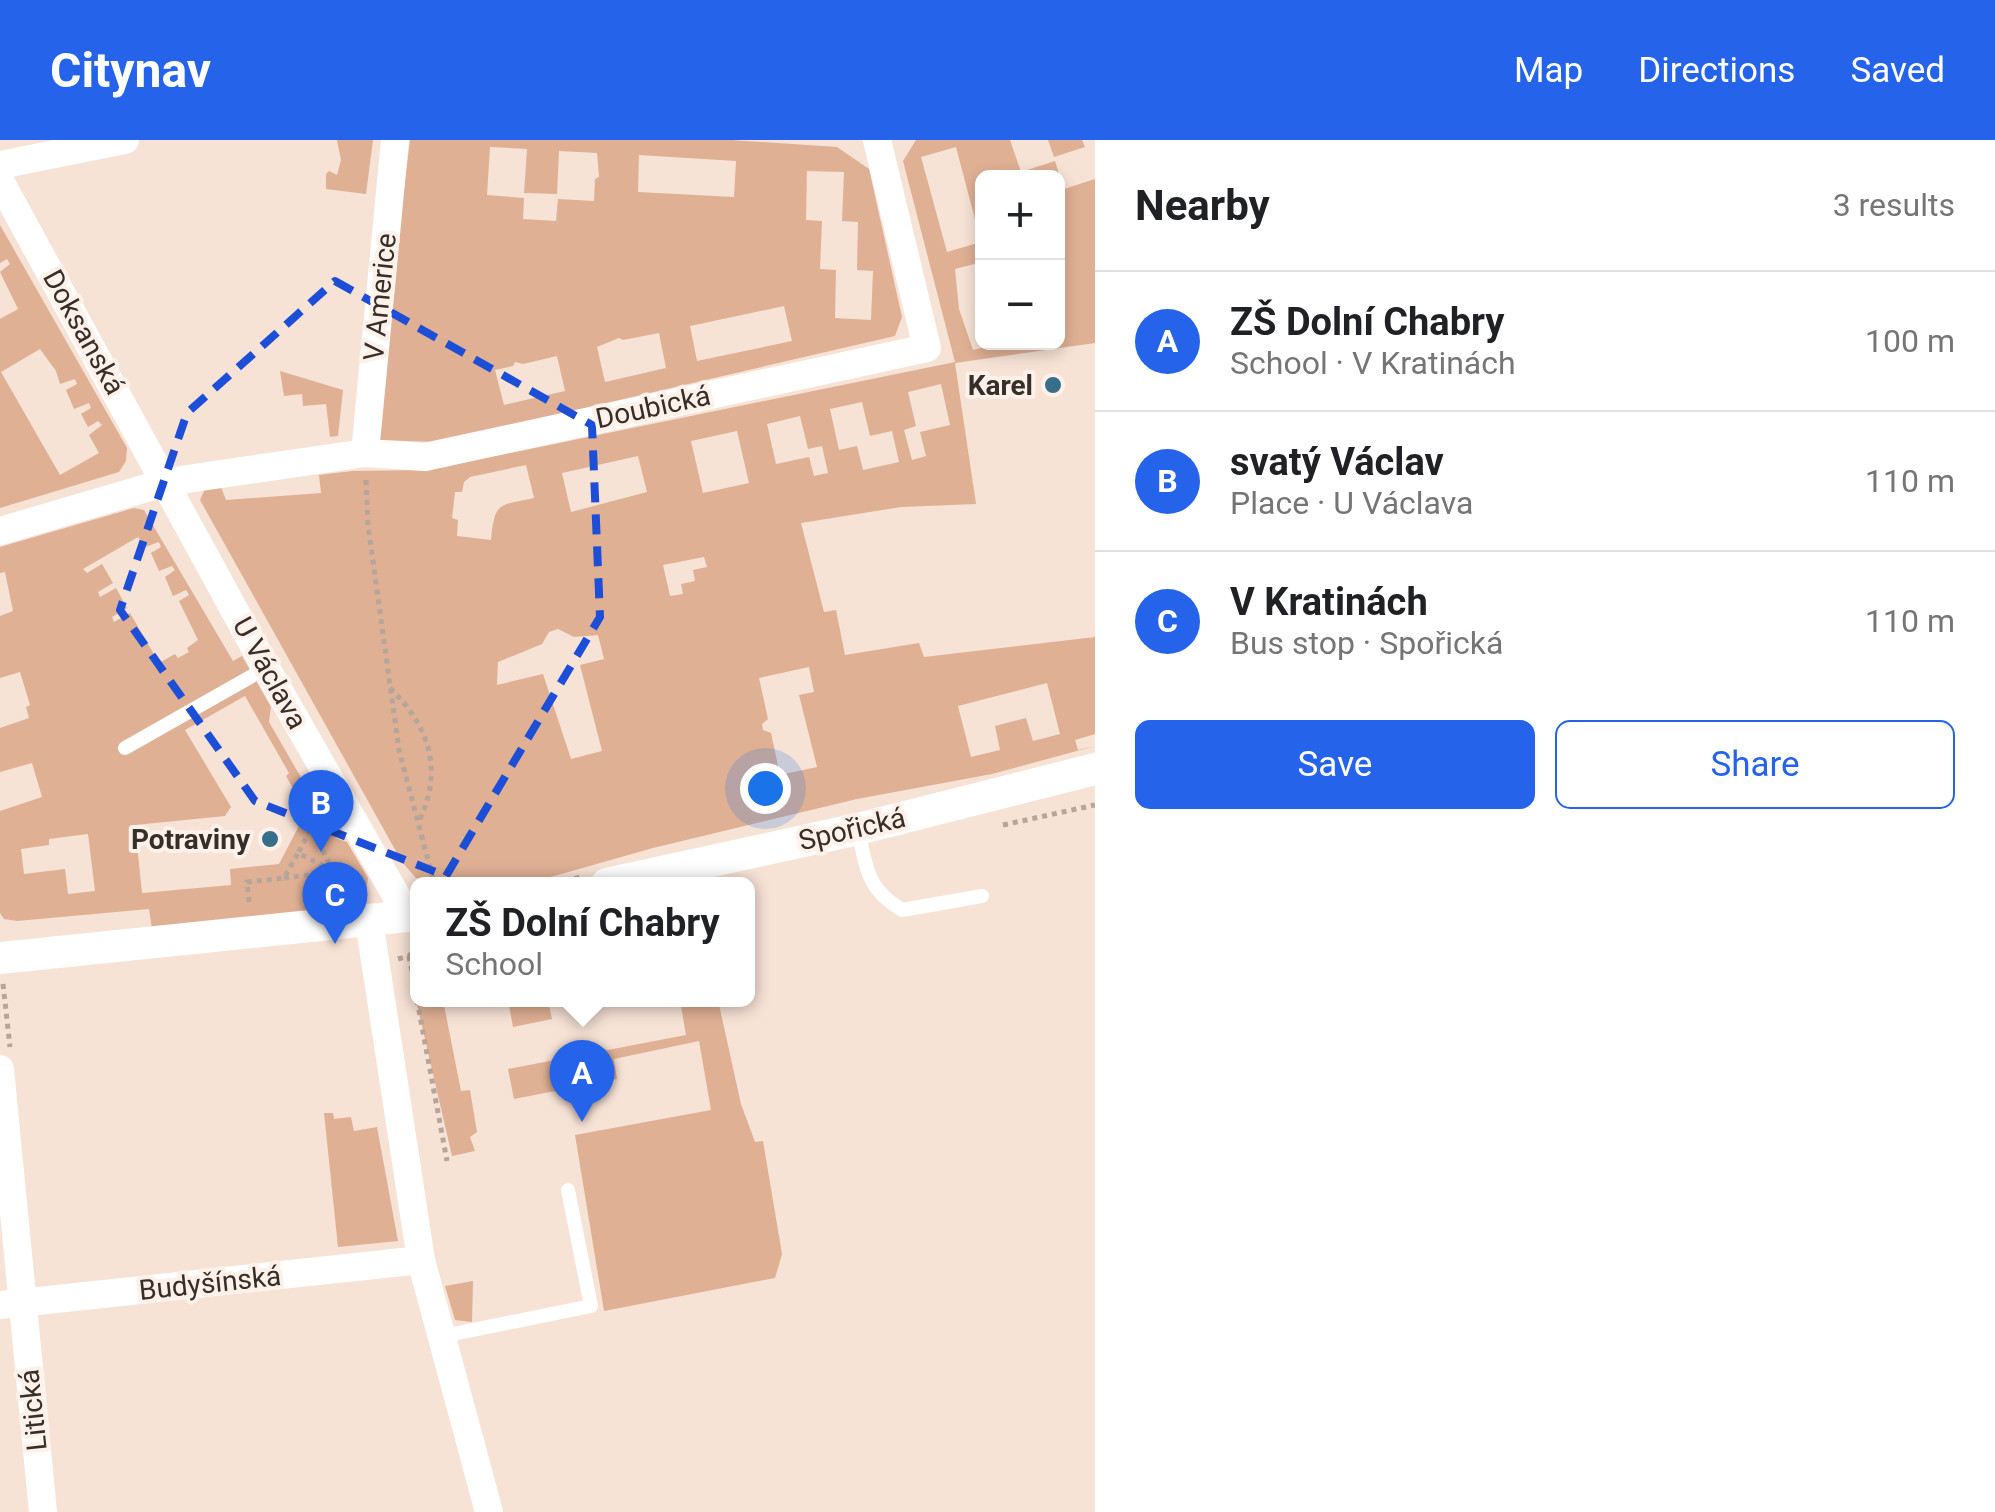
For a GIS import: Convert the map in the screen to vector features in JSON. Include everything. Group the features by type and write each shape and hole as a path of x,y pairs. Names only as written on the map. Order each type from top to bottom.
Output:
{"street":[{"path":"0,165 125,140"},
{"name":"V Americe","path":"365,454 396,140"},
{"name":"Doubická","path":"0,532 167,482 365,454 425,457 927,348 877,140"},
{"name":"Doksanská","path":"0,182 167,482"},
{"name":"U Václava","path":"167,482 266,668 397,897 395,918 421,1260 489,1512"},
{"name":"Spořická","path":"639,877 858,829 1095,769"},
{"path":"0,958 395,918"},
{"name":"Litická","path":"6,1065 11,1304 43,1512"},
{"name":"Budyšínská","path":"11,1304 421,1260"}],"lane":[{"path":"125,748 266,668"},
{"path":"858,829 870,883 881,897 902,910 982,896"},
{"path":"443,1336 591,1306 568,1190"}],"path":[{"path":"365,454 368,525 398,750 432,877"},
{"path":"388,686 411,708 428,745 432,769 427,805 418,824"},
{"path":"284,878 310,829 334,872"},
{"path":"298,853 367,888"},
{"path":"249,904 247,882 334,872"},
{"path":"396,960 410,956"},
{"path":"0,984 6,1065"},
{"path":"419,1007 447,1161"}],"highlighted area":[{"path":"335,281 592,425 600,617 446,876 255,801 120,610 187,413"}],"shaded area":[{"path":"337,140 373,140 366,194 326,189 326,174 329,171 337,175 341,160"},
{"path":"410,140 731,140 837,147 869,169 902,317 895,336 438,442 379,440 374,432","holes":["490,147 527,149 524,193 557,194 559,151 597,153 599,177 595,179 594,201 558,199 556,221 523,219 524,198 487,195","639,155 736,161 734,197 638,192","807,171 844,172 842,221 858,222 857,270 873,271 871,320 835,318 836,270 820,269 822,221 806,220","784,306 792,341 697,361 690,326","659,333 666,368 605,382 597,347 619,338","557,356 565,391 504,405 495,370 515,362 523,364"]},
{"path":"916,140 1010,140 1020,170 975,170 975,219 956,147 921,157 947,252 975,244 975,264 955,269 959,309 973,350 1046,350 955,363 976,504 901,507 801,523 824,612 836,610 845,655 919,643 924,657 1095,637 1095,734 1075,740 1078,750 1095,746 992,774 857,799 653,848 551,877 415,877 402,862 200,500 208,482 219,482 226,500 321,493 319,475 427,470 955,362 903,161","holes":["941,384 950,425 920,432 926,456 912,460 904,430 916,426 908,392","862,402 870,436 892,431 899,462 863,470 857,446 839,450 830,409","800,416 808,449 822,446 828,473 814,476 809,457 776,464 767,424","737,431 749,483 703,493 691,441","638,456 647,492 571,512 562,473","526,465 534,498 500,507 491,540 457,536 458,520 452,518 455,492 462,492 470,477","704,557 707,567 693,570 695,581 681,584 683,594 670,596 663,565","558,629 574,637 598,635 604,659 580,665 602,751 571,759 543,674 497,685 498,662 542,644 549,632","809,667 814,692 799,695 817,767 780,775 771,733 763,730 762,724 768,719 759,678","1047,683 1060,734 1033,741 1026,718 995,726 1000,750 971,757 958,706"]},
{"path":"1048,140 1082,140 1085,147 1054,157"},
{"path":"1055,161 1058,170 1027,170"},
{"path":"1095,179 1095,343 1065,347 1065,189"},
{"path":"0,225 127,448 126,461 119,472 0,508 0,319 18,309 0,272 10,264 7,259 0,263","holes":["40,349 60,384 75,379 77,384 66,390 74,409 89,403 91,408 81,414 88,427 98,421 102,425 89,435 99,453 60,475 1,372"]},
{"path":"280,371 343,390 338,436 330,437 326,404 303,406 302,394 284,396"},
{"path":"134,508 144,510 233,661 242,656 271,707 269,722 336,838 347,842 368,878 366,891 328,912 152,929 149,909 4,919 0,913 0,811 42,797 32,763 0,772 0,728 29,718 26,707 30,705 20,672 0,678 0,616 13,611 5,572 0,573 0,547","holes":["138,537 145,547 159,542 161,547 151,553 159,571 172,566 175,570 165,577 173,596 186,590 189,595 179,601 198,640 187,648 189,652 159,663 130,613 114,622 112,617 127,608 116,588 100,597 98,592 113,583 102,564 87,573 83,569","245,696 310,818 300,824 279,864 230,869 231,885 142,893 135,825 225,816 231,807 185,730","88,834 95,891 68,894 65,869 24,874 21,849 49,845 49,839"]},
{"path":"418,1007 444,1007 461,1091 470,1090 477,1132 470,1137 475,1151 452,1156"},
{"path":"509,1007 549,1007 552,1019 513,1027"},
{"path":"681,1007 720,1007 741,1104 755,1142 763,1141 782,1254 775,1278 604,1311 575,1135 711,1110 699,1041 614,1059 617,1079 514,1099 508,1069 686,1035"},
{"path":"324,1113 333,1113 334,1119 351,1117 354,1131 377,1127 398,1241 338,1247"},
{"path":"473,1281 472,1322 455,1320 445,1286"}],"place":[{"name":"Karel","path":"1053,385"},
{"name":"Potraviny","path":"270,839"},
{"name":"svatý Václav","path":"321,852"},
{"name":"V Kratinách","path":"335,944"},
{"name":"ZŠ Dolní Chabry","path":"582,1122"}]}
